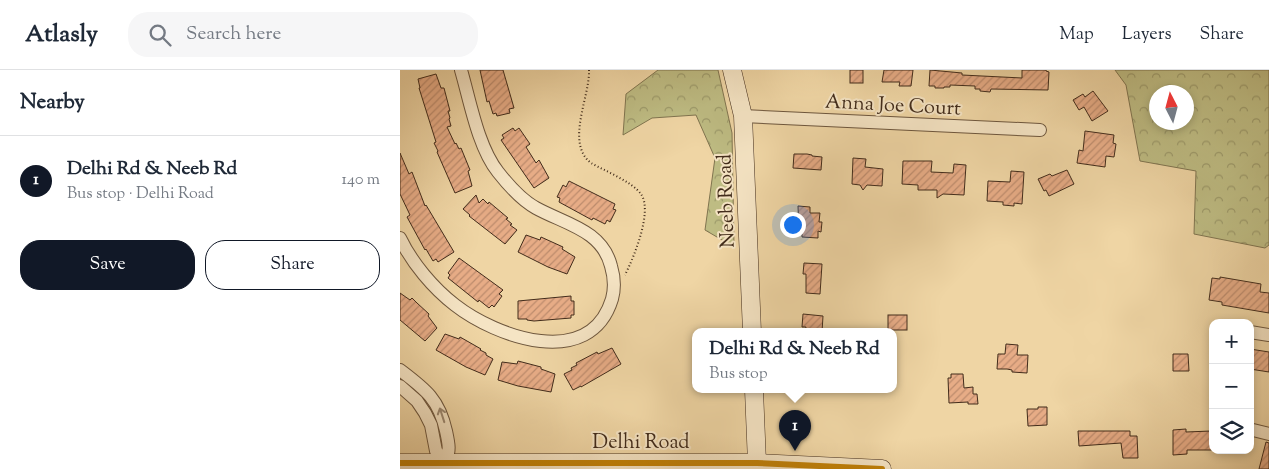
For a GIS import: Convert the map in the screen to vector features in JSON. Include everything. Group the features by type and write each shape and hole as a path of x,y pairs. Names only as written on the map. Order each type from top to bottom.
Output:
{"street":[{"path":"400,238 414,262 455,305 494,327 534,341 551,343 576,339 587,333 598,323 607,311 612,299 613,279 610,260 598,241 582,229 524,200 497,171 489,158 480,133 461,70"},
{"name":"Neeb Road","path":"732,70 743,116 752,328"},
{"name":"Anna Joe Court","path":"743,116 1040,130"},
{"path":"1254,333 1269,335"},
{"path":"400,370 426,390 439,406 450,448 446,462"},
{"path":"400,386 417,400 425,413 431,425 436,451 446,462"},
{"path":"754,393 757,466"},
{"path":"1254,430 1269,434"},
{"name":"Delhi Road","path":"400,463 446,462 882,469"}],"path":[{"path":"589,70 588,88 580,122 579,134 582,152 586,160 591,164 633,186 641,194 646,204 643,228 626,273 624,276 613,279"}],"green space":[{"path":"658,70 718,70 732,133 734,247 705,230 715,158 696,115 652,118 623,135 626,94"},
{"path":"1115,70 1269,70 1269,245 1265,248 1194,234 1196,171 1140,161 1126,85"}],"building":[{"path":"480,70 503,70 514,108 509,109 510,113 497,116 496,113 493,114 489,101 487,102"},
{"path":"850,70 863,70 863,83 850,83"},
{"path":"884,70 913,70 911,86 899,86 900,82 882,82"},
{"path":"930,70 962,73 962,75 1022,78 1022,70 1046,70 1049,72 1048,90 991,89 990,92 975,89 975,86 950,85 950,87 935,88 935,86 929,86"},
{"path":"436,74 441,88 444,88 450,111 448,111 451,126 447,127 455,144 459,149 461,148 470,170 468,171 472,186 455,193 437,152 434,143 436,142 419,88 418,79"},
{"path":"1093,91 1108,111 1092,121 1084,107 1079,110 1073,100 1083,94 1085,97"},
{"path":"513,128 515,131 519,128 530,144 526,147 536,163 539,160 549,178 534,188 501,140 504,138 502,135"},
{"path":"1085,131 1114,135 1113,143 1116,144 1114,157 1106,156 1105,167 1077,163 1079,150 1083,151"},
{"path":"400,153 409,174 412,172 425,206 454,252 438,262 436,259 433,261 425,250 407,217 410,215 400,194"},
{"path":"794,154 822,157 821,170 793,168"},
{"path":"853,158 866,159 865,167 883,169 882,186 867,185 863,190 860,185 852,184"},
{"path":"903,161 932,161 931,172 953,173 954,164 966,165 964,195 943,194 937,198 937,190 918,190 918,185 902,184"},
{"path":"1067,170 1074,184 1049,196 1038,179"},
{"path":"1011,171 1024,172 1022,204 1014,203 1014,206 1003,205 1003,202 987,201 988,181 1010,182"},
{"path":"569,181 615,204 613,209 616,210 610,222 607,220 605,224 593,218 592,220 559,202 560,198 557,197 563,185 566,187"},
{"path":"476,195 479,203 483,199 488,204 489,202 508,218 506,219 512,224 510,225 517,230 505,244 469,216 463,209"},
{"path":"798,206 810,207 810,213 820,213 819,222 822,222 821,232 818,231 818,238 802,237 802,234 799,233"},
{"path":"526,235 540,240 541,237 563,247 562,249 575,257 567,274 518,252"},
{"path":"459,258 503,290 499,294 502,296 494,307 492,305 489,308 479,300 478,302 448,278 450,275 448,273"},
{"path":"804,263 822,264 820,294 806,293 806,274 803,274"},
{"path":"1220,277 1261,284 1260,292 1269,293 1269,313 1222,305 1222,302 1209,300 1212,278 1220,279"},
{"path":"400,293 410,300 412,298 429,314 428,316 437,328 425,341 400,320"},
{"path":"571,296 571,301 574,301 574,315 571,315 571,318 534,321 518,319 518,301"},
{"path":"803,314 823,316 822,328 802,327"},
{"path":"888,315 907,315 907,330 888,328"},
{"path":"445,334 459,339 460,337 481,349 493,359 485,375 466,367 436,350"},
{"path":"1006,344 1018,345 1017,355 1028,355 1027,373 997,369 998,354 1005,354"},
{"path":"612,348 621,364 573,390 564,374 572,370 571,368 577,365 576,363 597,352 598,354"},
{"path":"1254,350 1269,352 1269,372 1254,370"},
{"path":"1173,354 1188,354 1189,371 1173,371"},
{"path":"518,361 541,367 541,369 555,374 551,392 498,380 502,362 517,364"},
{"path":"951,374 963,374 964,388 973,387 973,394 977,394 978,404 968,404 968,402 949,403 948,378 951,378"},
{"path":"1038,407 1047,407 1047,425 1028,426 1027,409 1038,409"},
{"path":"1186,429 1186,432 1209,431 1209,450 1187,450 1187,454 1173,455 1173,430"},
{"path":"1078,431 1130,431 1130,436 1137,436 1138,458 1123,458 1121,443 1079,446"},
{"path":"1266,442 1269,443 1269,469 1259,469"}],"transit line":[{"path":"400,463 757,463 882,469"}],"place":[{"name":"Delhi Rd & Neeb Rd","path":"795,451"}]}
